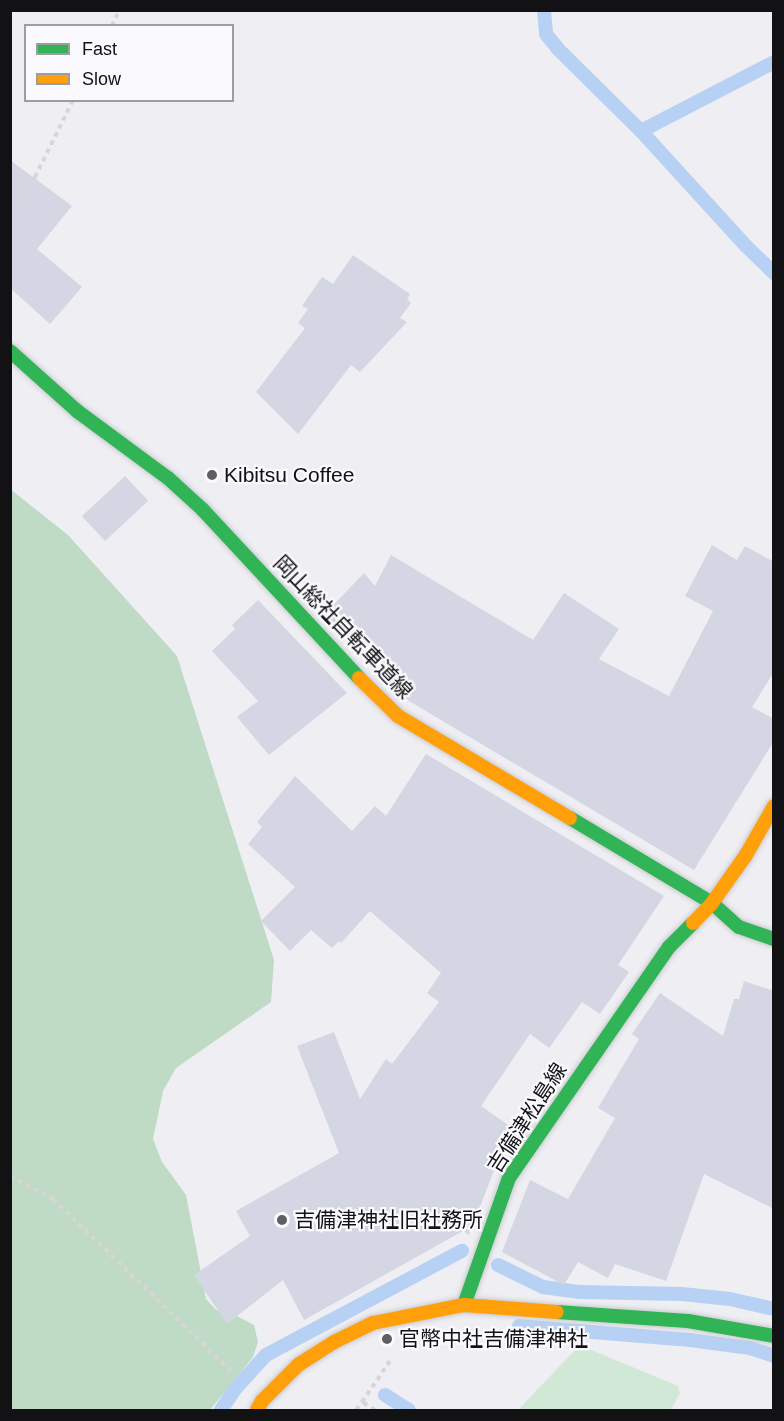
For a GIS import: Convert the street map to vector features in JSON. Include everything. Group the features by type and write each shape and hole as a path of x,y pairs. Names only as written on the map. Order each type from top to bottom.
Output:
{"main road":[{"name":"岡山総社自転車道線","path":"10,351 77,411 168,478 202,510 366,686 398,716 712,903 739,927 774,939"},
{"name":"吉備津松島線","path":"464,1305 509,1178 669,947 712,903 746,855 774,806"},
{"path":"260,1406 298,1365 334,1342 373,1323 464,1305 688,1320 754,1330 774,1336"}],"path":[{"path":"113,24 119,10"},
{"path":"10,205 35,177 72,102"},
{"path":"10,1176 53,1199 260,1406"},
{"path":"356,1410 362,1402"}],"green space":[{"path":"10,489 68,535 177,656 274,960 271,1002 176,1068 163,1091 153,1139 162,1162 186,1195 206,1299 216,1310 237,1316 254,1325 258,1342 253,1357 210,1410 11,1410"},
{"path":"587,1348 678,1386 680,1393 671,1410 518,1410 576,1349"}],"building":[{"path":"10,160 72,206 37,249 82,287 50,324 10,288"},
{"path":"353,255 410,294 407,299 411,303 400,318 407,322 360,372 351,365 298,434 256,392 305,328 298,323 308,309 302,306 322,277 333,284"},
{"path":"125,476 148,501 105,541 82,516"},
{"path":"712,545 737,560 745,546 774,562 774,672 752,707 774,719 774,741 694,870 409,701 325,614 364,573 375,586 391,555 533,640 564,593 619,629 599,659 669,696 713,611 685,596"},
{"path":"258,600 347,693 269,755 237,717 258,701 212,651 235,629 232,625"},
{"path":"426,754 664,896 618,965 629,972 600,1014 582,1002 549,1048 530,1034 481,1106 511,1127 490,1159 497,1163 469,1235 463,1231 304,1320 283,1280 227,1324 194,1275 250,1236 236,1211 339,1153 297,1046 334,1032 360,1099 386,1059 392,1064 439,1002 427,993 441,973 370,911 341,943 339,941 332,948 311,930 290,951 261,921 295,887 248,844 262,827 257,822 295,776 352,831 375,806 386,816"},
{"path":"744,981 774,991 774,1209 704,1174 666,1281 615,1264 608,1278 578,1262 564,1285 502,1252 530,1180 568,1199 615,1118 598,1108 639,1039 632,1034 660,993 723,1036 734,999 739,999"}],"waterway":[{"path":"544,10 546,34 558,49 641,131 746,246 774,273"},
{"path":"641,131 774,62"},
{"path":"221,1410 236,1388 266,1355 462,1251"},
{"path":"498,1265 543,1287 580,1292 682,1294 730,1299 774,1309"},
{"path":"519,1326 690,1340 750,1348 774,1356"},
{"path":"385,1395 409,1410"}],"traffic: fast":[{"path":"10,351 77,411 168,478 203,510 359,678"},
{"path":"570,818 712,903 739,927 774,939"},
{"path":"464,1305 509,1178 669,947 693,923"},
{"path":"557,1312 688,1321 774,1336"}],"traffic: slow":[{"path":"359,678 398,716 570,818"},
{"path":"693,923 712,903 746,855 774,806"},
{"path":"257,1410 262,1401 298,1365 334,1342 373,1323 464,1305 557,1312"}],"place":[{"name":"Kibitsu Coffee","path":"212,475"},
{"name":"吉備津神社旧社務所","path":"282,1220"},
{"name":"官幣中社吉備津神社","path":"387,1339"}]}
